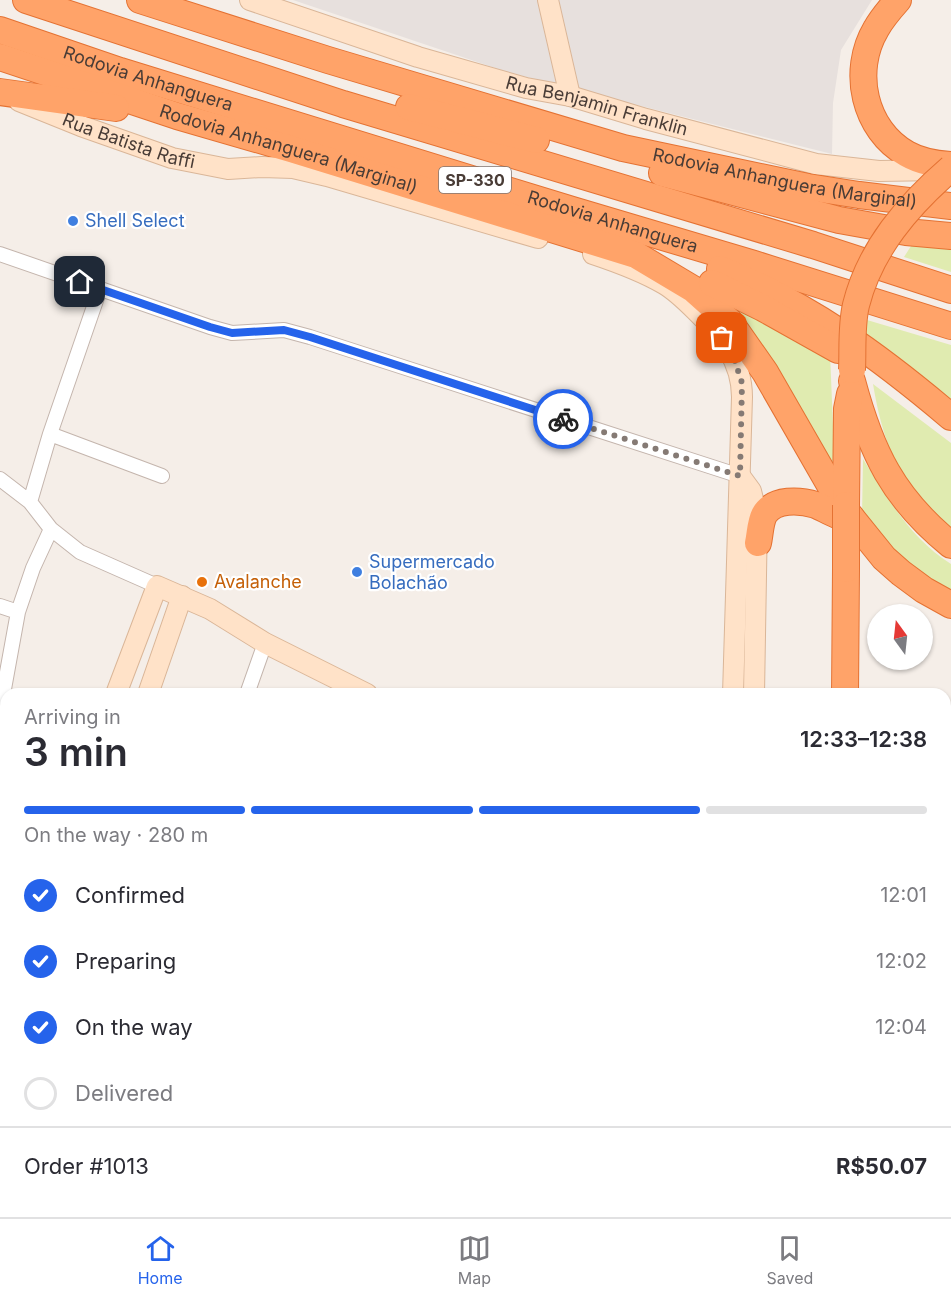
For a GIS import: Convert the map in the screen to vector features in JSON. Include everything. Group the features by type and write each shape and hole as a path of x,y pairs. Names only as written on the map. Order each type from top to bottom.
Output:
{"highway":[{"name":"Rodovia Anhanguera","path":"26,0 343,104 813,245 951,290"},
{"name":"Rodovia Anhanguera (Marginal)","path":"140,0 384,77 622,148 808,187 951,206"},
{"path":"898,0 875,30 867,48 863,70 864,96 869,110 885,136 904,153 933,164 951,167"},
{"name":"Rodovia Anhanguera","path":"0,30 120,71 951,326"},
{"path":"169,48 327,89 400,105 839,220 906,232 951,236"},
{"name":"Rodovia Anhanguera (Marginal)","path":"0,57 177,116 636,255 693,289 720,312 737,331 765,372 842,506 884,558 900,573 951,605"},
{"path":"0,93 177,116"},
{"path":"622,148 661,162 817,201 905,220 951,227"},
{"path":"845,688 847,410 852,381 856,306 875,256 907,210 951,167"},
{"path":"572,210 758,284 795,303 906,379 951,417"},
{"path":"636,255 657,259 733,292 818,338 884,380 951,430"},
{"path":"852,381 862,417 884,469 909,505 951,545"},
{"path":"758,543 765,513 778,504 802,502 840,517 851,517"},
{"path":"835,688 844,645"}],"street":[{"name":"Rua Benjamin Franklin","path":"250,0 418,57 526,88 570,96 646,119 816,164 879,171 951,167"},
{"path":"548,0 570,96"},
{"name":"Rua Batista Raffi","path":"0,93 81,126 172,158 228,169 293,168 592,254 624,265 666,285 681,297 722,338 733,355 742,383 733,688"},
{"path":"0,254 232,333 284,330 310,337 740,476 755,501 758,543 754,688"},
{"path":"30,502 50,434 100,289"},
{"path":"50,434 162,476"},
{"path":"0,479 30,502 51,529 80,552 210,609 265,643 348,688"},
{"path":"4,688 18,612 33,568 51,529"},
{"path":"118,688 157,586"},
{"path":"150,688 182,596"},
{"path":"0,606 18,612"},
{"path":"249,688 265,643"}],"shaded area":[{"path":"293,0 872,0 841,50 833,103 832,154 510,73"}],"green space":[{"path":"913,243 951,246 951,272 904,257"},
{"path":"728,303 830,353 835,474"},
{"path":"867,320 951,345 951,407 865,341"},
{"path":"873,384 951,443 951,532 915,494 903,476 882,425"},
{"path":"863,459 901,517 924,543 951,564 951,592 916,573 884,546 862,517"}],"way so far":[{"path":"563,419 740,476 742,383 733,355 722,338"}],"place":[{"name":"Shell Select","path":"73,221"},
{"name":"Supermercado Bolachão","path":"357,572"},
{"name":"Avalanche","path":"202,582"}],"route":[{"path":"80,282 232,333 284,330 310,337 563,419"}]}
